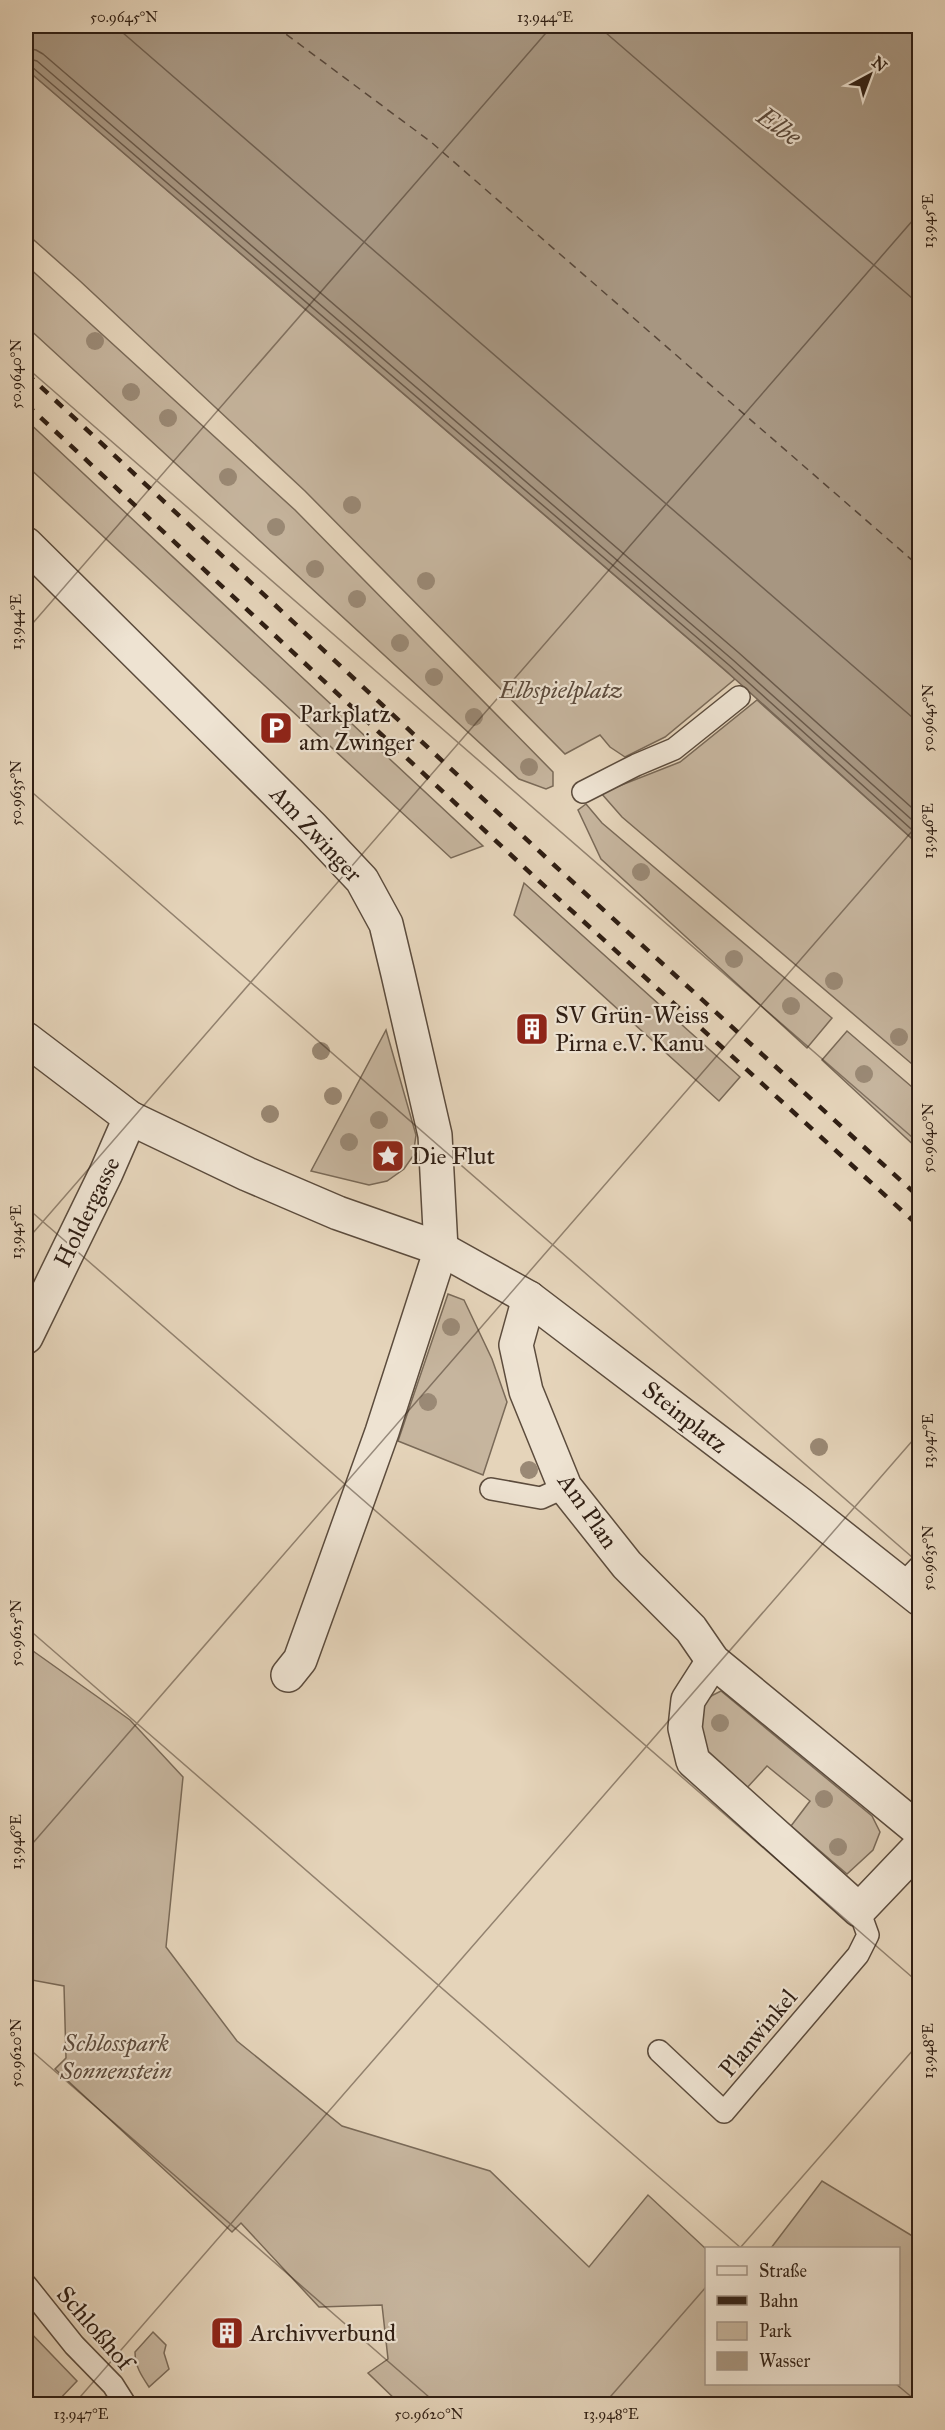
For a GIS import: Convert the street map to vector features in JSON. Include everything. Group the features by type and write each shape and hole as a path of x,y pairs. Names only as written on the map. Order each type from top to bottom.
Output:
{"street":[{"name":"Am Zwinger","path":"26,544 305,820 362,880 386,924 435,1135 441,1249"},
{"name":"Steinplatz","path":"26,1039 130,1118 338,1213 441,1249 529,1298 800,1504 914,1583"},
{"name":"Holdergasse","path":"26,1337 106,1173 130,1118"},
{"path":"288,1675 300,1660 330,1577 382,1432 441,1249"},
{"name":"Am Plan","path":"529,1298 516,1345 526,1391 565,1487 627,1565 691,1629 713,1661 920,1831"},
{"path":"713,1661 688,1700 685,1728 693,1761 859,1910 920,1846"}],"lane":[{"path":"583,792 674,749 739,697"},
{"path":"491,1489 541,1498 565,1487"},
{"name":"Planwinkel","path":"659,2051 724,2112 858,1954 868,1935 859,1910"},
{"name":"Schloßhof","path":"26,2285 74,2345 112,2385 125,2404"}],"green space":[{"name":"Elbspielplatz","path":"26,69 735,679 665,737 625,757 610,747 600,735 565,754 305,491 26,233"},
{"path":"26,265 295,510 553,772 553,786 546,789 519,779 26,326"},
{"path":"26,420 483,846 451,858 26,465"},
{"path":"757,700 919,845 919,1070 622,817 601,793 680,762"},
{"path":"586,804 602,823 832,1018 807,1048 601,859 578,810"},
{"path":"524,883 740,1077 719,1101 514,915"},
{"path":"386,1030 416,1135 413,1156 404,1169 387,1181 369,1185 311,1171"},
{"path":"847,1031 919,1093 919,1150 822,1060"},
{"path":"448,1294 464,1300 492,1359 507,1402 483,1475 398,1441"},
{"name":"Schlosspark Sonnenstein","path":"26,1646 130,1720 183,1777 166,1947 237,2041 342,2126 490,2171 589,2267 648,2195 705,2248 705,2385 900,2385 900,2247 772,2247 822,2181 919,2240 919,2404 400,2404 368,2373 388,2359 382,2305 319,2307 241,2223 232,2232 55,2069 66,2058 64,1986 26,1979"},
{"path":"721,1691 872,1816 880,1832 873,1850 847,1874 791,1826 810,1801 767,1766 745,1790 699,1747 698,1713 705,1701"},
{"path":"26,2328 77,2381 55,2404 26,2404"},
{"path":"153,2332 166,2345 164,2353 169,2369 149,2387 137,2366 135,2352"}],"water":[{"name":"Elbe","path":"26,26 919,26 919,845 725,670 26,69"}],"ferry route":[{"path":"275,26 431,142 920,567"}],"railway":[{"path":"26,373 553,864 920,1198"},
{"path":"26,404 539,881 920,1227"}],"place":[{"name":"Parkplatz am Zwinger","path":"276,728"},
{"name":"SV Grün-Weiss Pirna e.V. Kanu","path":"532,1029"},
{"name":"Die Flut","path":"388,1156"},
{"name":"Archivverbund","path":"227,2333"}]}
